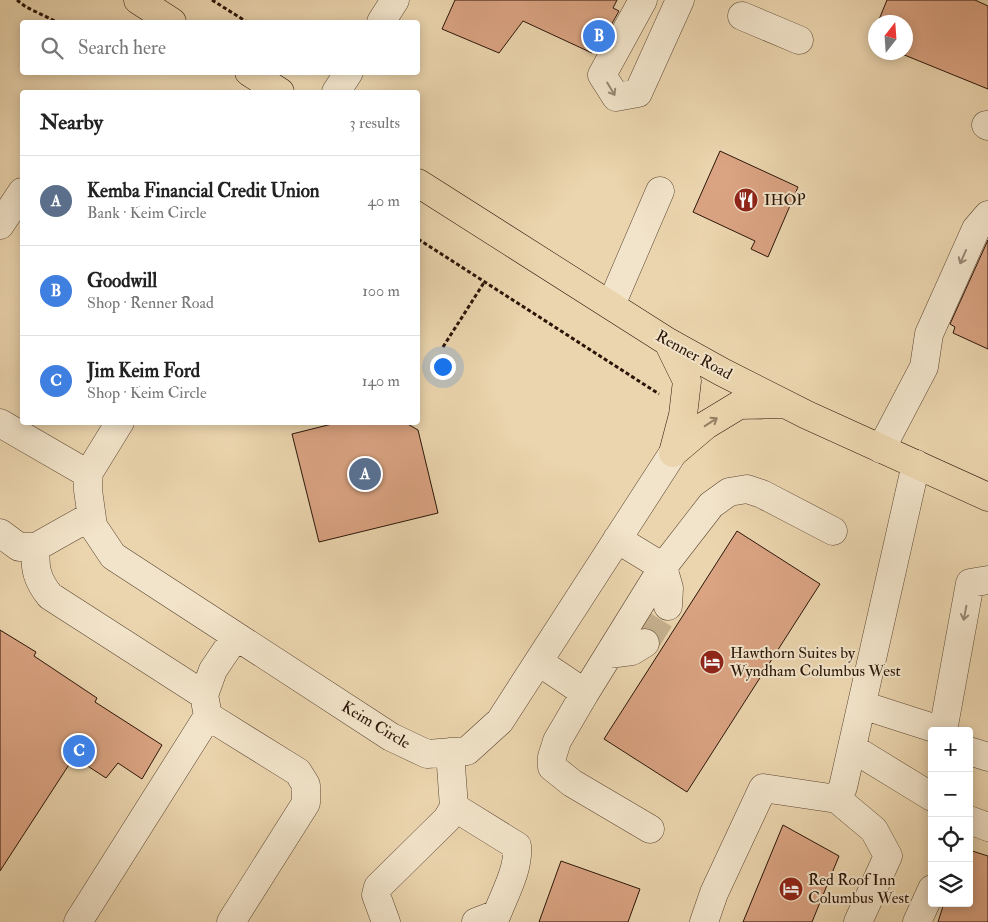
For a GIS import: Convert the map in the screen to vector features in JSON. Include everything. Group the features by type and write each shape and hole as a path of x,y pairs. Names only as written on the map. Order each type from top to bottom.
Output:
{"main road":[{"path":"138,0 169,20"},
{"path":"254,75 277,90"},
{"name":"Renner Road","path":"420,184 668,342 784,404 988,497"},
{"path":"668,342 687,381 682,415 673,453"},
{"path":"673,453 706,425 739,405 784,404"}],"street":[{"path":"382,20 395,0"},
{"path":"643,0 602,74 616,97 638,93 680,0"},
{"path":"742,16 799,40"},
{"path":"337,90 347,75"},
{"path":"611,305 660,191"},
{"path":"0,225 20,195"},
{"path":"881,449 924,367 929,334 976,229 988,215"},
{"path":"0,423 88,474 118,425"},
{"name":"Keim Circle","path":"88,474 88,490 93,526 113,556 391,737 427,754 467,751 500,721 673,453"},
{"path":"837,799 843,787 916,464"},
{"path":"650,829 572,783 552,767 552,757 558,741 585,693 663,567 711,506 729,492 747,489 762,494 833,531"},
{"path":"0,533 19,546 36,547 91,516"},
{"path":"617,540 663,567 669,588 668,606"},
{"path":"36,547 34,565 39,582 50,596 298,772 306,785 306,803 231,922"},
{"path":"944,727 970,583 988,580"},
{"path":"78,922 206,705 213,670 236,636"},
{"path":"609,654 632,651 645,643"},
{"path":"539,662 585,693"},
{"path":"862,705 931,727"},
{"path":"852,748 928,795"},
{"path":"386,922 376,895 378,887 447,819 454,807 450,752"},
{"path":"973,752 988,757"},
{"path":"704,922 714,893 763,788 837,799 874,830 888,856 858,922"},
{"path":"454,807 517,846 518,856 513,874 496,914 476,922"},
{"path":"973,821 988,827"},
{"path":"917,922 928,898"}],"path":[{"path":"17,0 26,7 53,20"},
{"path":"212,0 244,20"},
{"path":"420,240 661,395 666,395"},
{"path":"443,347 485,281"}],"building":[{"path":"455,0 617,0 613,8 619,11 600,45 596,44 592,53 523,21 499,53 442,29"},
{"path":"887,0 975,0 988,6 988,89 913,59 913,15 881,15"},
{"name":"IHOP","path":"720,151 798,187 768,257 751,249 755,241 693,212"},
{"path":"988,240 988,349 953,333 955,327 950,324"},
{"path":"328,425 409,425 418,430 438,513 319,542 292,434"},
{"name":"Hawthorn Suites by Wyndham Columbus West","path":"737,531 820,584 687,792 604,739"},
{"path":"0,630 36,652 34,656 97,698 95,702 162,745 142,779 118,763 106,778 74,757 0,871"},
{"name":"Red Roof Inn Columbus West","path":"783,825 839,856 812,922 743,922"},
{"path":"973,851 988,856 988,922 938,922 943,907 973,907"},
{"path":"561,861 640,889 628,922 539,922"}],"tunnel":[{"path":"645,643 668,606"}],"place":[{"name":"Goodwill","path":"599,36"},
{"name":"IHOP","path":"746,200"},
{"name":"Kemba Financial Credit Union","path":"365,474"},
{"name":"Hawthorn Suites by Wyndham Columbus West","path":"712,662"},
{"name":"Jim Keim Ford","path":"79,751"},
{"name":"Red Roof Inn Columbus West","path":"791,889"}]}
